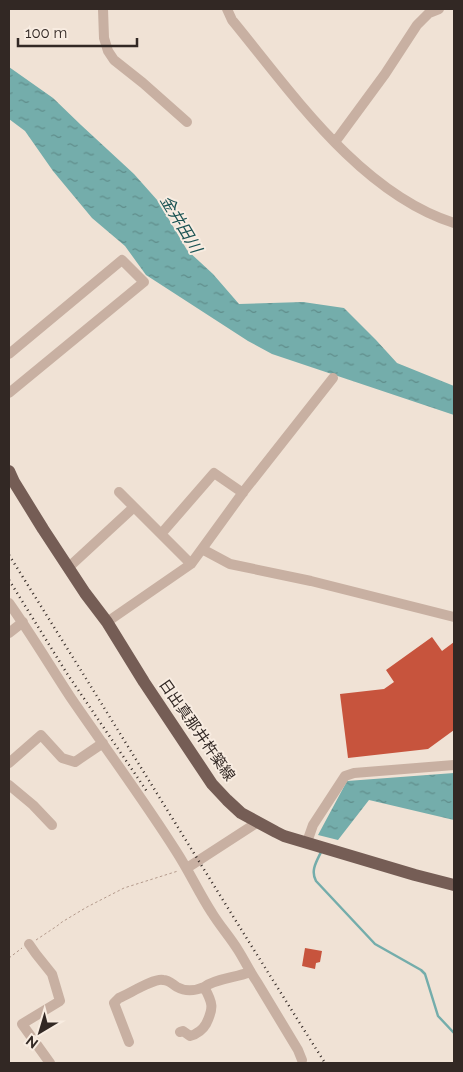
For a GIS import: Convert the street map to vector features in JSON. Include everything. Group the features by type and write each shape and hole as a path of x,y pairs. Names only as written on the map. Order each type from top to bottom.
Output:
{"main road":[{"name":"日出真那井杵築線","path":"9,471 43,529 85,593 107,622 144,682 212,784 226,800 241,813 276,832 454,886"}],"street":[{"path":"103,9 104,38 108,51 114,60 143,82 187,122"},
{"path":"227,9 232,20 323,131 371,176 403,199 454,223"},
{"path":"335,142 385,74 417,25 429,13 439,9"},
{"path":"9,354 122,260 144,282 9,393"},
{"path":"107,622 191,564 242,493 332,378"},
{"path":"161,534 214,473 242,493"},
{"path":"119,492 191,564"},
{"path":"69,567 134,507"},
{"path":"202,549 230,564 311,581 454,617"},
{"path":"9,603 150,810 187,868 219,924 239,951 298,1050 302,1060"},
{"path":"9,634 23,622"},
{"path":"9,762 41,735 73,767 103,743"},
{"path":"307,842 313,825 328,805 345,776 354,773 454,765"},
{"path":"9,785 33,805 52,825"},
{"path":"187,868 258,822"},
{"path":"29,944 52,974 60,1000 22,1024 50,1063"},
{"path":"128,1042 114,1003 120,998 161,979 169,981 177,987 195,991 210,984 250,972"},
{"path":"180,1032 183,1031 190,1036 196,1034 204,1028 212,1013 209,996 204,987"}],"path":[{"path":"9,958 62,922 124,888 187,868"}],"water":[{"path":"9,67 53,98 134,174 158,201 187,250 213,274 239,304 303,302 344,308 397,363 454,386 454,415 272,354 248,341 146,275 125,246 92,218 53,171 25,131 9,119"},
{"path":"454,773 454,820 369,800 338,840 318,835 347,781"}],"building":[{"path":"432,637 442,651 454,642 454,730 428,749 348,758 340,694 384,689 394,682 386,670"},
{"path":"305,948 322,951 320,962 316,963 315,969 302,966"}],"waterway":[{"path":"322,850 314,869 316,881 375,944 425,974 438,1016 454,1033"}],"railway":[{"path":"9,555 325,1063"},
{"path":"9,580 66,672 148,793"}],"water label":[{"name":"金井田川","path":"181,224"}]}
